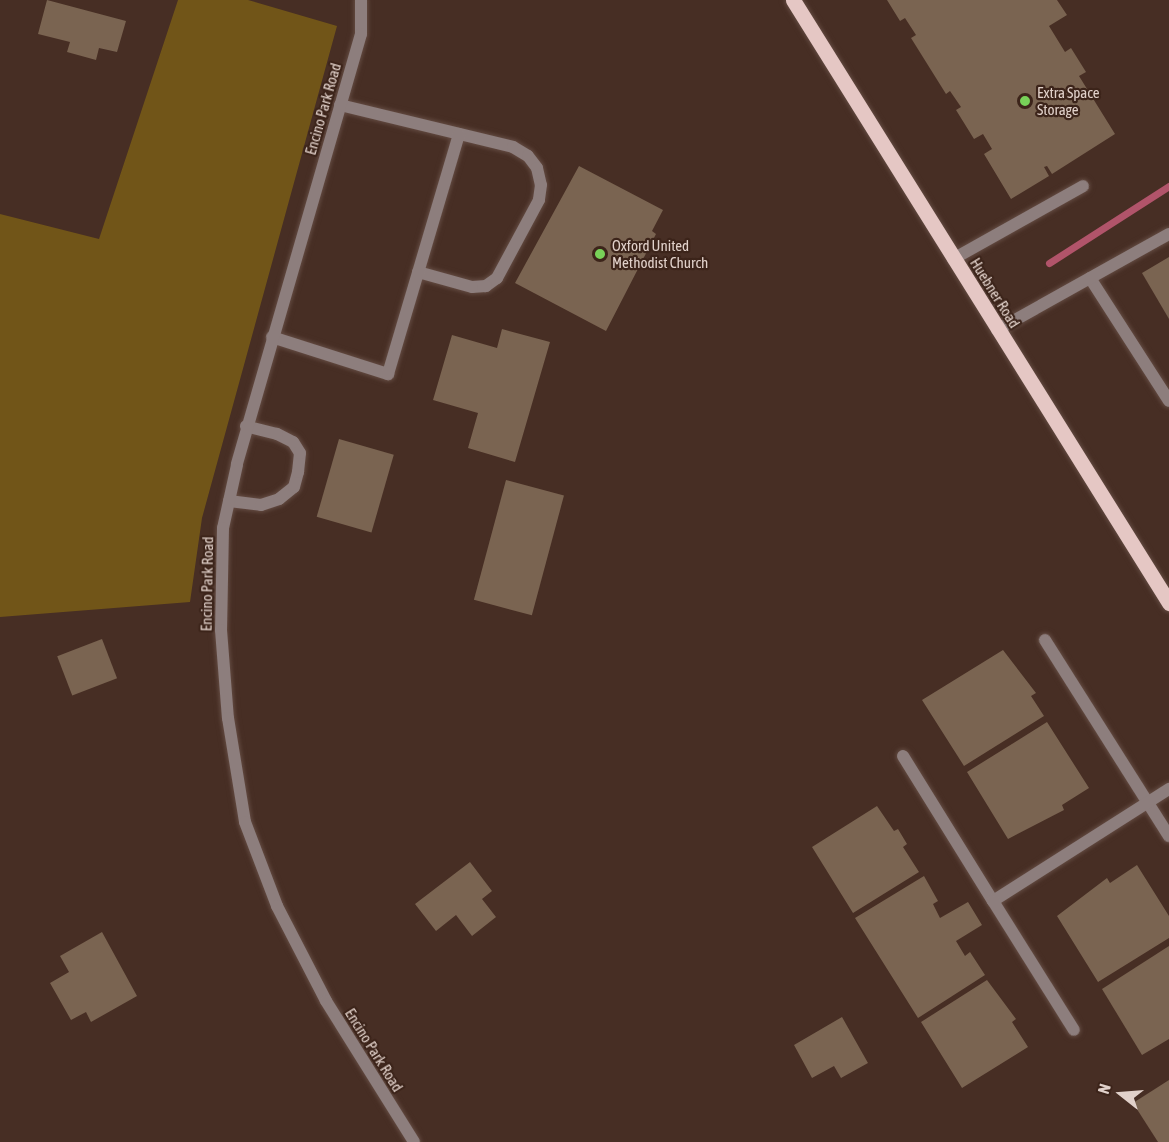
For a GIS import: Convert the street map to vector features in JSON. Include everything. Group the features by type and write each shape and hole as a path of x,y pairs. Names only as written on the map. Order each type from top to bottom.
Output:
{"main road":[{"name":"Huebner Road","path":"793,0 1169,603"}],"street":[{"name":"Encino Park Road","path":"361,0 361,34 246,426 229,501 219,574 221,630 228,718 245,822 277,906 320,991 414,1142"},
{"path":"340,105 513,147 528,156 541,185 539,200 497,278 486,286 472,286 418,272"},
{"path":"272,337 388,374 459,134"},
{"path":"953,259 1083,186"},
{"path":"997,330 1169,234"},
{"path":"1090,278 1169,401"},
{"path":"229,501 261,505 279,499 294,487 298,472 300,453 293,442 277,434 246,426"},
{"path":"1045,640 1169,836"},
{"path":"903,756 1074,1030"},
{"path":"993,901 1169,789"}],"shaded area":[{"path":"178,0 248,0 337,26 202,518 190,602 0,617 0,214 99,239"}],"building":[{"path":"47,0 126,21 117,52 99,48 96,60 67,52 70,42 38,34"},
{"name":"Extra Space Storage","path":"887,0 1057,0 1067,15 1049,26 1065,52 1071,48 1086,72 1079,76 1115,134 1052,174 1047,166 1044,167 1049,176 1011,199 984,154 992,149 983,134 974,139 956,110 961,107 950,91 946,94 911,38 916,35 905,18 900,21"},
{"path":"579,166 663,210 652,231 656,234 606,331 515,283"},
{"path":"1169,257 1169,319 1142,273"},
{"path":"502,329 550,342 515,462 468,448 478,413 433,400 452,335 497,348"},
{"path":"339,439 394,455 371,533 317,517"},
{"path":"506,480 564,496 532,615 474,600"},
{"path":"102,639 117,678 72,695 57,656"},
{"path":"1003,650 1036,693 1031,696 1044,716 964,766 922,700"},
{"path":"1047,722 1089,788 1062,805 1064,810 1008,839 967,772"},
{"path":"877,806 894,831 898,829 907,844 903,847 919,872 853,913 812,847"},
{"path":"470,862 492,891 482,899 496,917 472,936 456,915 436,931 415,904"},
{"path":"1137,865 1169,916 1169,938 1098,982 1057,916 1107,878 1110,883"},
{"path":"924,876 938,901 933,904 940,918 968,902 982,925 956,941 965,956 970,952 985,975 918,1018 855,918"},
{"path":"102,932 137,996 91,1022 86,1012 71,1020 50,983 69,972 60,956"},
{"path":"1169,946 1169,1039 1142,1055 1102,989"},
{"path":"987,980 1016,1019 1012,1022 1028,1047 962,1088 921,1022"},
{"path":"842,1017 868,1063 841,1078 834,1066 812,1078 794,1045"},
{"path":"1169,1080 1169,1142 1158,1142 1133,1103"}],"waterway":[{"path":"1049,263 1169,186"}],"place":[{"name":"Extra Space Storage","path":"1025,101"},
{"name":"Oxford United Methodist Church","path":"600,254"}]}
